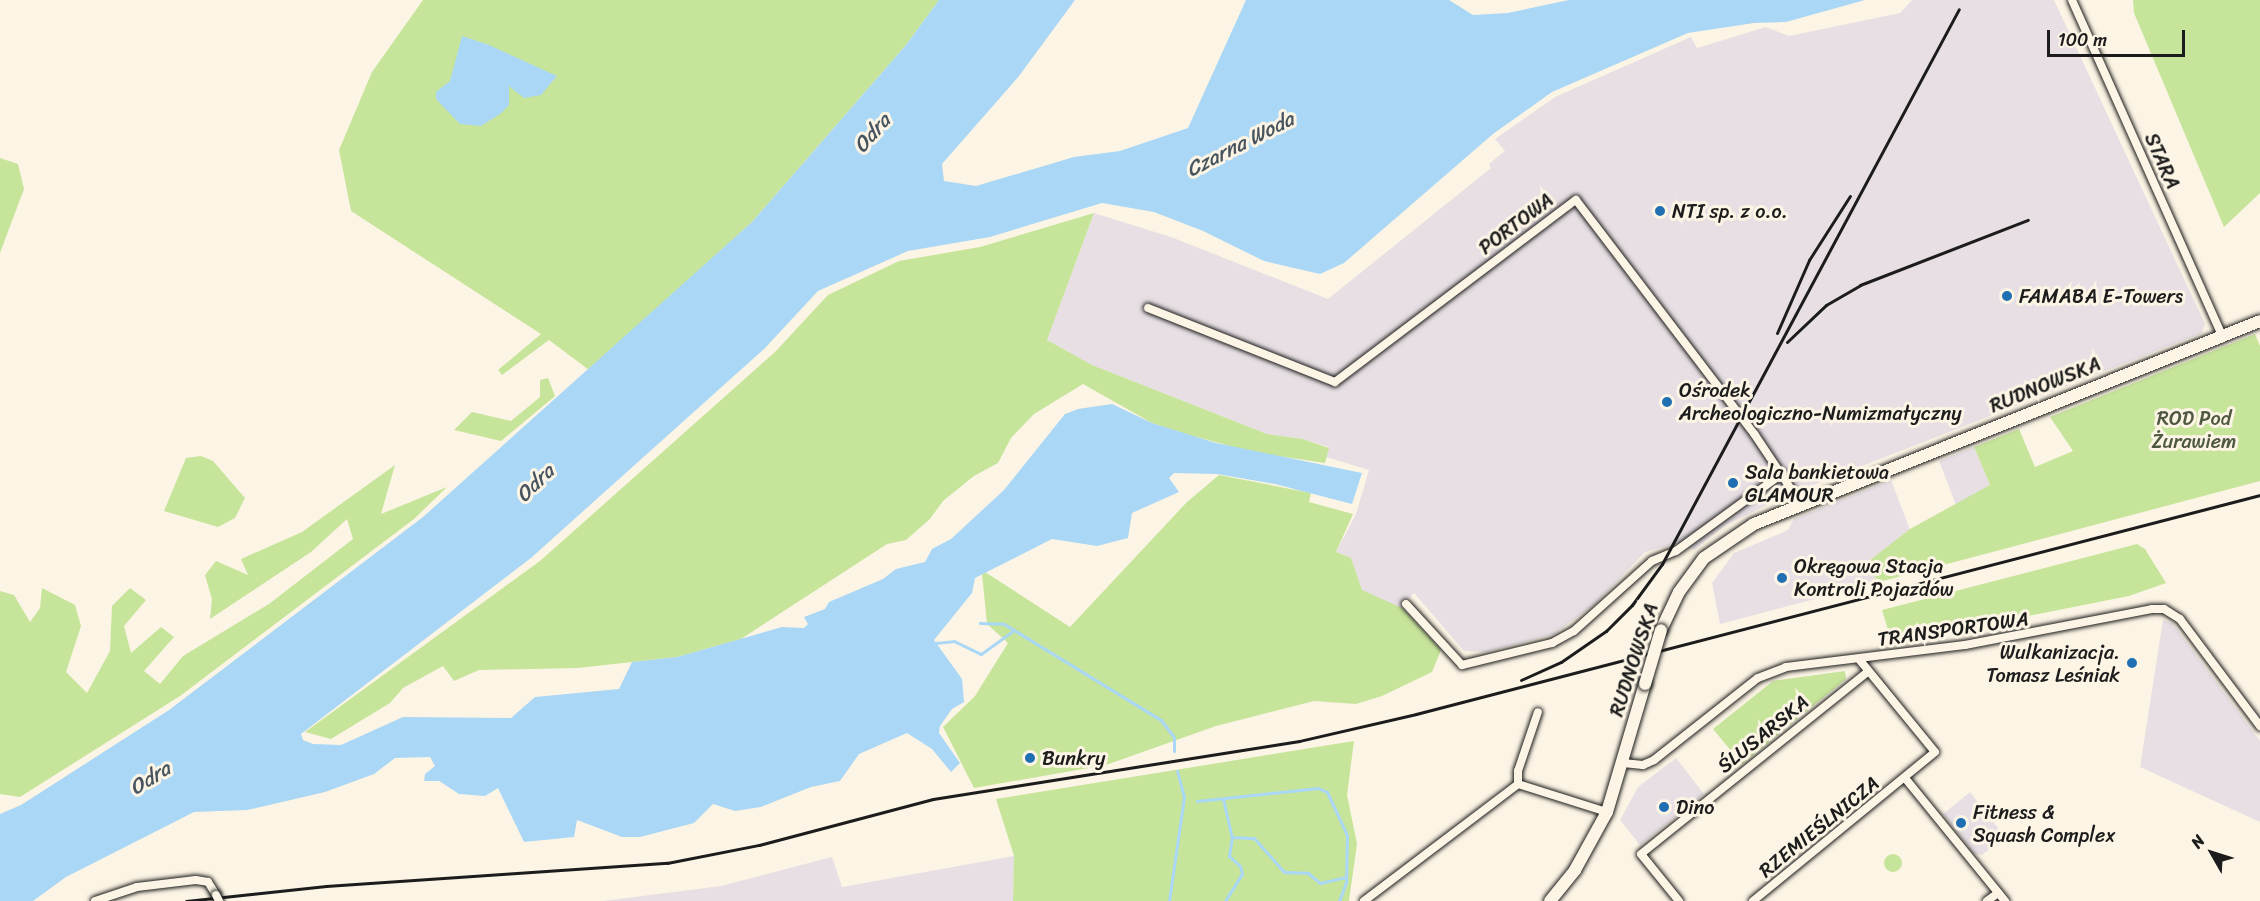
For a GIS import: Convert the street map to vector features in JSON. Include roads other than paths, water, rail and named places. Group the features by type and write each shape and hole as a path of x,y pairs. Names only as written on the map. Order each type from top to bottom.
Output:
{"main road":[{"name":"RUDNOWSKA","path":"1550,901 1575,870 1607,812 1661,630 1679,592 1704,558 1736,534 1801,504 2260,321"}],"street":[{"name":"STARA","path":"2072,0 2222,336"},
{"name":"PORTOWA","path":"1148,308 1335,382 1576,200 1783,473 1801,504"},
{"path":"1406,604 1462,665 1552,643 1574,631 1652,561 1676,551 1783,473"},
{"name":"TRANSPORTOWA","path":"1623,763 1643,765 1654,760 1772,671 2042,633 2164,609 2190,630 2260,726"},
{"path":"1860,659 1867,672"},
{"name":"RZEMIEŚLNICZA","path":"1753,901 1935,752 1867,672"},
{"name":"ŚLUSARSKA","path":"1679,901 1641,854 1867,672"},
{"path":"1518,784 1518,771 1538,712"},
{"name":"RZEMIEŚLNICZA","path":"1905,778 2005,901"},
{"path":"1518,784 1607,812"},
{"path":"1364,901 1518,784"},
{"path":"95,901 134,887 194,880 208,882 218,898"},
{"path":"1987,901 1998,893"}],"water":[{"path":"939,0 1075,0 1019,76 942,164 944,181 976,186 1074,157 1120,151 1188,128 1246,0 1449,0 1473,15 1508,13 1569,0 1865,0 1786,22 1754,23 1688,33 1552,92 1493,134 1344,263 1320,274 1264,261 1203,231 1154,212 1102,203 990,237 908,251 818,291 765,348 531,558 301,734 303,740 313,744 341,745 403,717 511,718 535,697 619,689 632,662 677,657 782,627 804,628 808,624 804,617 825,609 829,602 883,579 896,569 925,562 932,549 951,539 1004,490 1065,414 1078,409 1112,404 1152,423 1216,443 1362,473 1352,504 1275,484 1217,474 1174,473 1169,478 1179,492 1132,513 1128,538 1097,546 1052,539 975,578 972,593 934,640 962,679 964,702 952,709 940,726 939,733 960,763 951,772 932,749 907,733 859,754 840,781 811,787 761,807 735,811 713,804 694,823 640,837 622,837 577,820 574,837 524,842 498,788 485,796 459,794 439,781 424,781 425,774 435,766 430,757 395,758 374,774 325,792 247,810 194,812 66,877 33,901 0,901 0,814 21,805 169,710 423,517 752,222 906,45"},
{"path":"462,36 489,45 557,76 541,95 524,98 509,86 509,105 500,114 481,126 460,124 436,99 436,92 450,81"}],"waterway":[{"path":"980,623 1004,624 1014,630"},
{"path":"936,643 954,641 981,654 1014,630 1161,720 1174,737 1174,751"},
{"path":"1169,901 1184,797 1177,771"},
{"path":"1197,801 1318,788 1327,792 1347,835 1346,882 1339,901"},
{"path":"1223,799 1232,837 1254,838 1284,872 1308,873 1320,883 1345,877"},
{"path":"1225,901 1242,874 1240,866 1229,856 1232,837"}],"railway":[{"path":"1521,680 1561,662 1606,631 1632,605 1662,564 1959,9"},
{"path":"1777,333 1809,260 1850,196"},
{"path":"1787,342 1826,305 1860,285 2028,220"},
{"path":"186,901 326,886 667,863 759,845 933,799 1299,741 1416,714 2260,495"}],"place":[{"name":"NTI sp. z o.o.","path":"1660,211"},
{"name":"FAMABA E-Towers","path":"2007,296"},
{"name":"Ośrodek Archeologiczno-Numizmatyczny","path":"1667,402"},
{"name":"Sala bankietowa GLAMOUR","path":"1733,483"},
{"name":"Okręgowa Stacja Kontroli Pojazdów","path":"1782,578"},
{"name":"Wulkanizacja. Tomasz Leśniak","path":"2132,663"},
{"name":"Bunkry","path":"1030,758"},
{"name":"Dino","path":"1664,807"},
{"name":"Fitness & Squash Complex","path":"1961,823"}],"water label":[{"name":"Odra","path":"872,133"},
{"name":"Czarna Woda","path":"1240,144"},
{"name":"Odra","path":"535,483"},
{"name":"Odra","path":"150,778"}],"park label":[{"name":"ROD Pod Żurawiem","path":"2194,430"}]}
